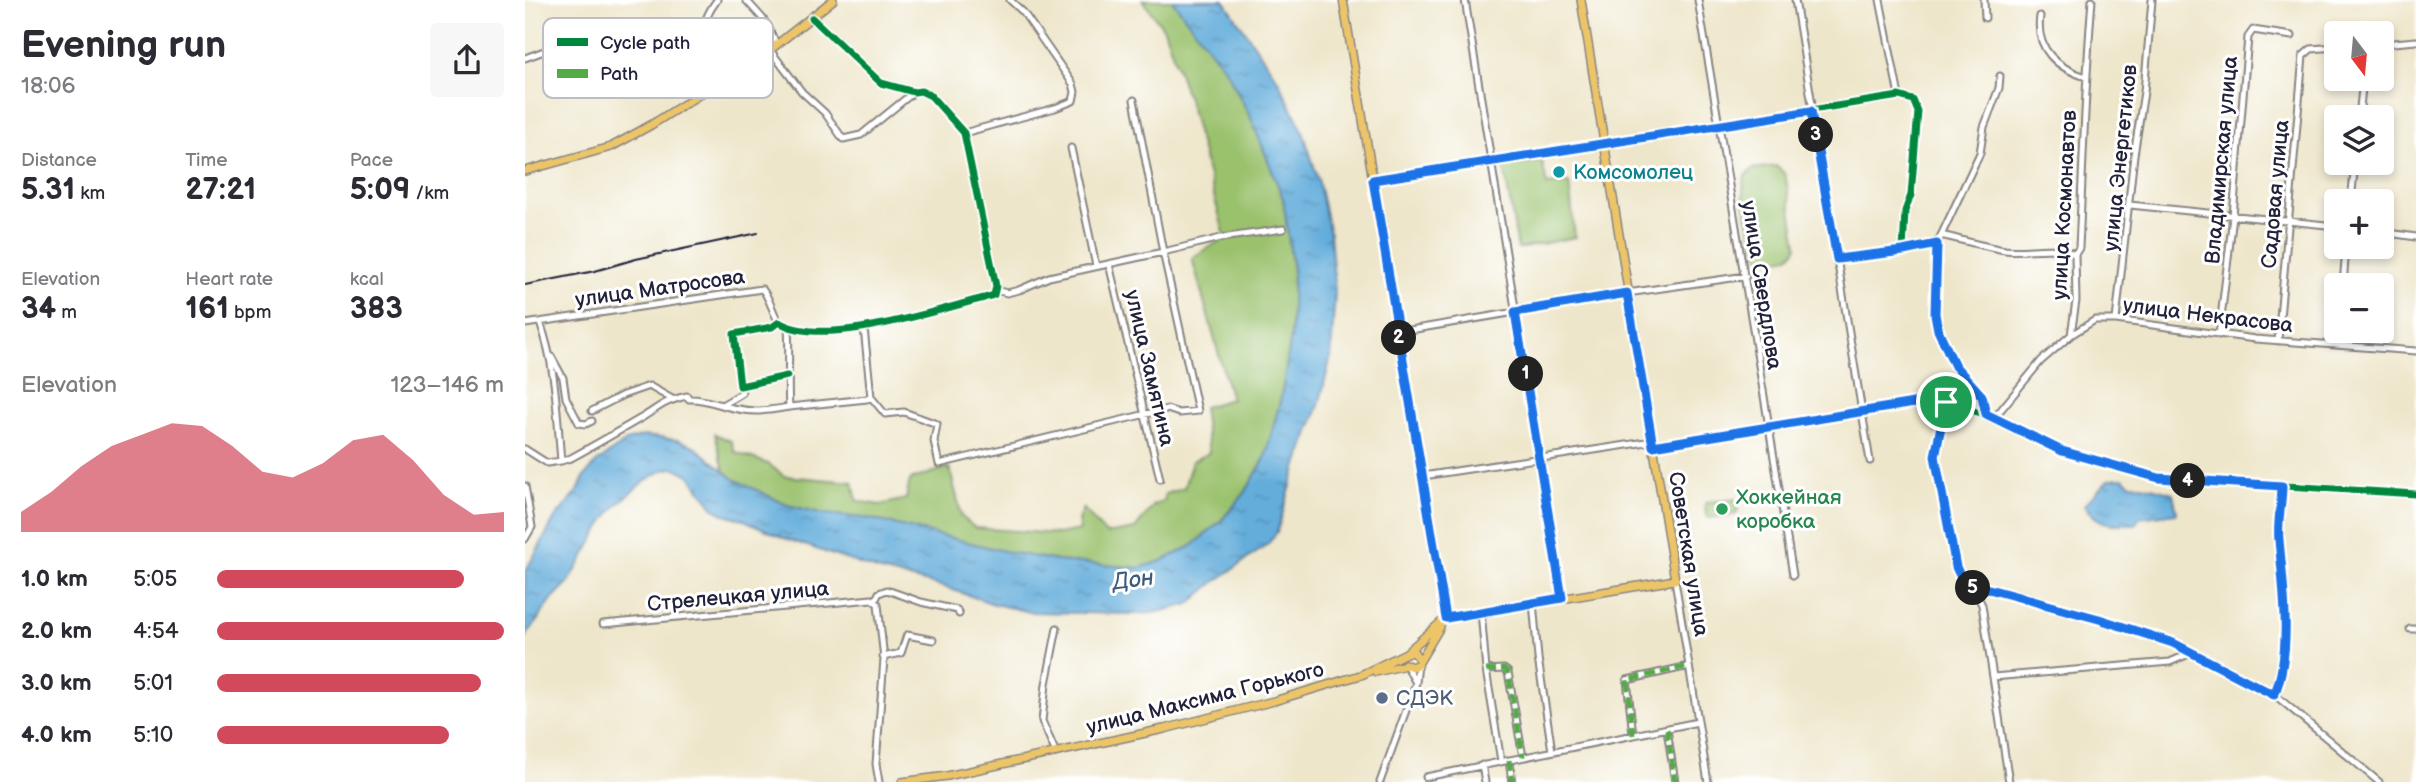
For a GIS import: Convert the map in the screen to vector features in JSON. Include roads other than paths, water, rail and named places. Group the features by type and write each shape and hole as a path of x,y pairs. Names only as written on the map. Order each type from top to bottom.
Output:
{"main road":[{"path":"774,48 833,0"},
{"path":"1343,0 1446,618 1419,661 1412,667 1406,665 1403,660 1406,653 1416,653 1419,661"},
{"name":"Советская улица","path":"1581,0 1675,580"},
{"path":"525,171 611,147 694,98"},
{"path":"1446,618 1675,580"},
{"name":"улица Максима Горького","path":"1361,675 1406,653 1446,618"},
{"name":"улица Максима Горького","path":"902,782 947,776 1056,753 1261,705 1361,675 1406,665"}],"street":[{"path":"706,18 717,0"},
{"path":"746,0 762,18"},
{"path":"964,133 1073,101 1073,84 1023,12 1010,0"},
{"path":"1465,0 1562,598"},
{"name":"улица Свердлова","path":"1698,0 1746,276 1767,427 1793,575"},
{"path":"1795,0 1870,461"},
{"path":"1880,0 1899,96"},
{"path":"1985,0 1985,18"},
{"name":"улица Космонавтов","path":"2071,335 2076,301 2075,254 2079,248 2080,182 2085,155 2086,77 2092,0"},
{"name":"улица Энергетиков","path":"2116,320 2134,155 2144,92 2152,0"},
{"path":"2040,16 2039,38 2056,63 2070,72 2086,77"},
{"path":"812,19 881,83 931,96 964,133 995,290"},
{"name":"Владимирская улица","path":"2219,335 2250,32 2253,30 2292,36"},
{"path":"2394,43 2416,40"},
{"path":"774,48 802,92 825,113 843,139 861,135 914,92"},
{"name":"Садовая улица","path":"2278,341 2303,56 2307,51 2324,49"},
{"path":"525,58 543,51"},
{"path":"1986,414 1982,396 1955,366 1938,330 1935,314 1937,244 1980,153 1984,127 1999,88 2000,76"},
{"path":"1373,180 1899,96 1913,100 1918,112 1911,195 1905,211 1903,251"},
{"name":"улица Замятина","path":"1134,100 1163,252 1198,411 1179,413 1167,409 1145,414"},
{"path":"1072,148 1095,266"},
{"path":"2130,205 2324,225"},
{"name":"улица Замятина","path":"788,328 807,331 864,328 985,299 994,295 995,290 1007,293 1019,290 1049,277 1095,266 1220,238 1283,229"},
{"path":"2394,234 2416,237"},
{"path":"1941,235 2007,250 2035,248 2063,250 2075,254"},
{"path":"1837,259 1937,244"},
{"name":"улица Замятина","path":"1109,264 1160,479"},
{"path":"1398,331 1746,276"},
{"name":"улица Матросова","path":"525,324 762,289 779,322"},
{"name":"улица Некрасова","path":"1995,417 2041,360 2071,335 2095,320 2116,320 2278,341 2416,351"},
{"path":"540,322 553,378 561,461"},
{"path":"722,405 742,393 734,334 772,327 779,322 788,328 789,407"},
{"path":"864,328 871,397 885,414 904,412 937,424 934,441 939,464 1145,414"},
{"path":"2416,341 2416,351"},
{"path":"549,354 563,378 566,398"},
{"path":"740,386 787,376"},
{"path":"553,378 579,423 592,421"},
{"path":"592,411 623,395 649,386 673,399"},
{"path":"525,449 547,463 561,461 578,454 656,407 687,396 689,399 699,398 758,412 871,397"},
{"path":"1423,476 1767,427 1932,400 1995,417 2062,451 2159,478 2416,494"},
{"path":"1946,402 1935,456 1956,567 1962,580 1974,589 1982,605 2009,782"},
{"path":"525,486 532,527 525,539"},
{"path":"2274,695 2284,647 2285,586 2278,537 2282,486"},
{"name":"Советская улица","path":"1675,580 1708,782"},
{"path":"1974,589 1989,589 2099,619 2173,643 2274,695 2379,782"},
{"name":"Стрелецкая улица","path":"603,624 872,599 875,601 879,593 887,590 921,602 957,610 959,614"},
{"path":"875,601 878,604 883,657 876,764 879,782"},
{"path":"1533,602 1538,658 1552,751"},
{"path":"1481,611 1486,670 1501,761"},
{"path":"1056,753 1042,721 1057,628"},
{"path":"883,657 901,653 907,635 933,640"},
{"path":"1993,677 2170,662 2191,653"},
{"path":"1380,782 1416,683 1419,661"},
{"path":"1406,665 1416,683"},
{"path":"1633,735 1627,680 1689,666"},
{"path":"1486,670 1504,669 1508,672 1523,757"},
{"path":"1426,777 1698,722"},
{"path":"1667,729 1675,782"},
{"path":"1509,760 1512,782"},
{"path":"1482,765 1485,782"}],"water":[{"name":"Дон","path":"1172,0 1224,0 1278,80 1303,131 1318,179 1330,234 1335,291 1331,356 1319,405 1277,532 1267,545 1189,604 1154,613 1030,612 877,570 721,513 714,508 689,475 672,468 663,470 643,482 617,505 605,520 569,582 552,599 525,638 525,572 555,518 596,463 626,441 644,436 678,440 694,446 734,479 787,505 825,514 872,519 1008,552 1058,561 1139,568 1162,561 1192,546 1221,521 1245,493 1265,458 1281,398 1291,337 1293,270 1283,198 1250,116 1227,72"},
{"path":"2123,478 2131,484 2173,493 2177,513 2139,518 2136,524 2101,521 2084,505 2108,480"}],"railway":[{"path":"525,285 758,233"}],"place":[{"name":"Комсомолец","path":"1559,172"},
{"name":"Хоккейная коробка","path":"1722,509"},
{"name":"СДЭК","path":"1382,698"}]}
